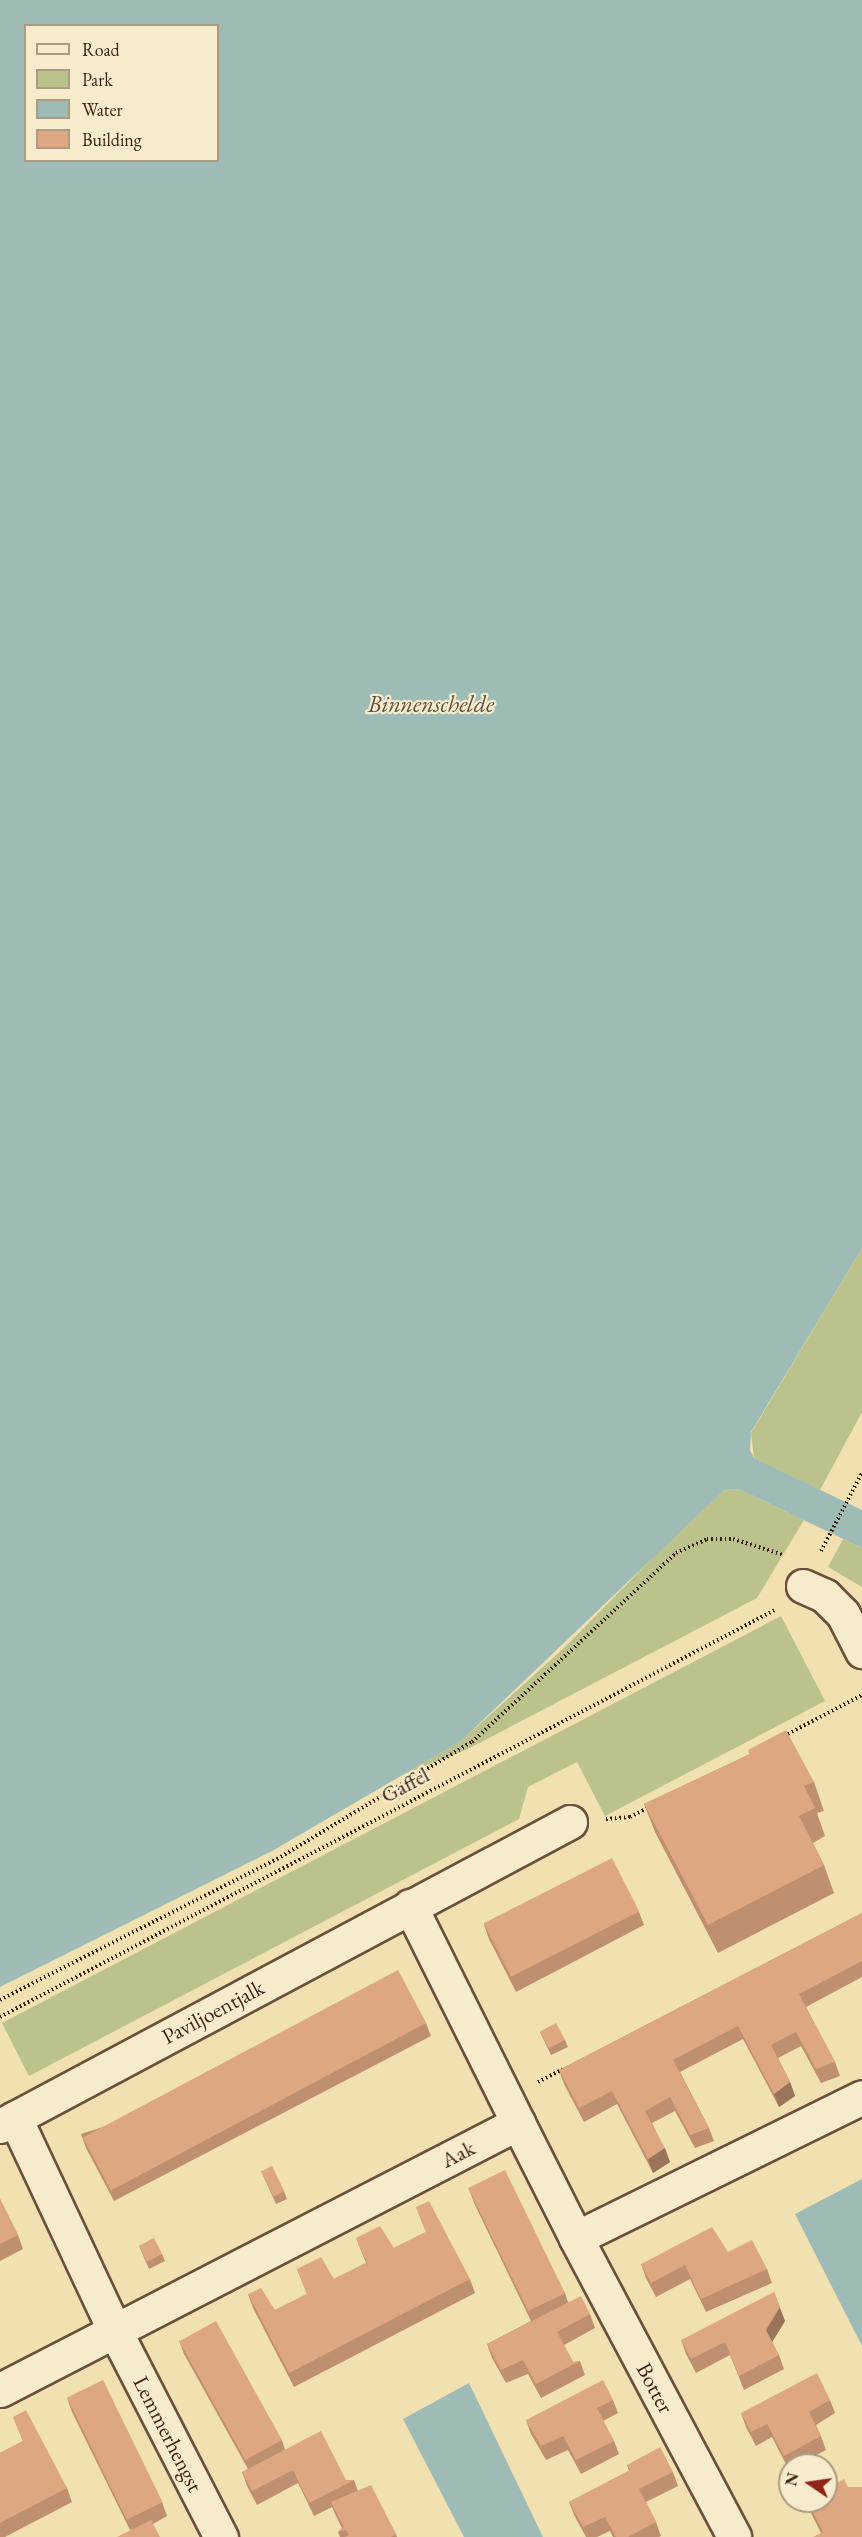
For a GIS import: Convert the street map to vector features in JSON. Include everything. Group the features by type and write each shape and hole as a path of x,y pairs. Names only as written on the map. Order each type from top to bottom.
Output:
{"street":[{"path":"808,1577 843,1614 862,1651"},
{"name":"Paviljoentjalk","path":"115,2331 8,2122 570,1822"},
{"path":"410,1906 576,2238 862,2097"},
{"name":"Aak","path":"0,2390 115,2331 511,2111"},
{"name":"Botter","path":"576,2238 734,2537"},
{"name":"Lemmerhengst","path":"115,2331 221,2537"}],"path":[{"path":"0,2000 277,1859 472,1742 676,1553 707,1539 733,1539 762,1545 808,1577 862,1473"},
{"name":"Gaffel","path":"0,2017 780,1607 808,1577"},
{"path":"777,1740 862,1695"},
{"path":"570,1822 630,1817 661,1801"},
{"path":"511,2111 568,2067"}],"green space":[{"path":"862,1248 862,1412 820,1490 754,1458 751,1433"},
{"path":"739,1489 804,1520 757,1598 466,1750 402,1775 461,1741 564,1648 708,1502 724,1490"},
{"path":"843,1539 862,1548 862,1587 828,1567"},
{"path":"781,1616 825,1701 605,1816 577,1762 528,1787 519,1819 29,2076 2,2023"}],"water":[{"name":"Binnenschelde","path":"0,0 862,0 862,1248 751,1432 750,1450 754,1458 862,1510 862,1548 739,1489 724,1490 461,1741 272,1851 0,1987"},
{"path":"862,2179 862,2346 795,2214"},
{"path":"469,2383 543,2537 464,2537 403,2419"}],"building":[{"path":"786,1730 814,1782 804,1786 815,1808 799,1816 824,1865 708,1925 644,1804 751,1754 748,1750"},
{"path":"612,1858 639,1911 511,1977 484,1923"},
{"path":"862,1913 862,1961 799,1994 835,2062 816,2069 796,2032 771,2045 790,2082 774,2094 738,2026 673,2060 709,2128 690,2135 670,2097 645,2111 665,2148 648,2159 612,2091 579,2108 559,2070"},
{"path":"398,1970 426,2023 111,2191 83,2138"},
{"path":"556,2023 565,2040 549,2048 540,2031"},
{"path":"272,2166 284,2191 273,2196 261,2171"},
{"path":"505,2170 565,2293 528,2311 468,2188"},
{"path":"0,2199 18,2235 0,2244"},
{"path":"429,2201 470,2279 289,2373 248,2294 261,2288 275,2310 307,2294 297,2269 321,2257 334,2279 367,2263 356,2238 380,2226 394,2248 426,2232 416,2207"},
{"path":"712,2227 728,2252 752,2240 767,2269 701,2299 685,2265 651,2283 641,2264"},
{"path":"154,2238 162,2254 147,2262 139,2246"},
{"path":"774,2292 780,2307 766,2330 779,2355 739,2376 725,2342 691,2359 681,2340"},
{"path":"581,2296 590,2314 557,2332 573,2362 580,2361 536,2384 523,2360 501,2370 487,2344"},
{"path":"216,2321 282,2440 245,2460 179,2341"},
{"path":"817,2373 830,2400 809,2412 821,2436 790,2453 782,2453 767,2424 751,2432 741,2413"},
{"path":"103,2380 163,2502 127,2520 67,2398"},
{"path":"603,2380 613,2400 597,2408 614,2441 576,2460 563,2436 541,2446 526,2420"},
{"path":"26,2410 67,2488 0,2523 0,2453 23,2441 13,2417"},
{"path":"321,2431 346,2480 354,2480 309,2503 293,2470 252,2491 242,2472"},
{"path":"660,2447 673,2472 639,2489 656,2522 628,2537 616,2537 605,2517 583,2527 569,2502 630,2470 627,2465"},
{"path":"844,2479 848,2487 862,2487 862,2537 813,2537 823,2532 813,2513 838,2513 838,2482"},
{"path":"371,2485 396,2534 391,2537 345,2537 349,2535 346,2530 338,2532 344,2527 331,2502"},
{"path":"151,2520 160,2537 117,2537"}]}
